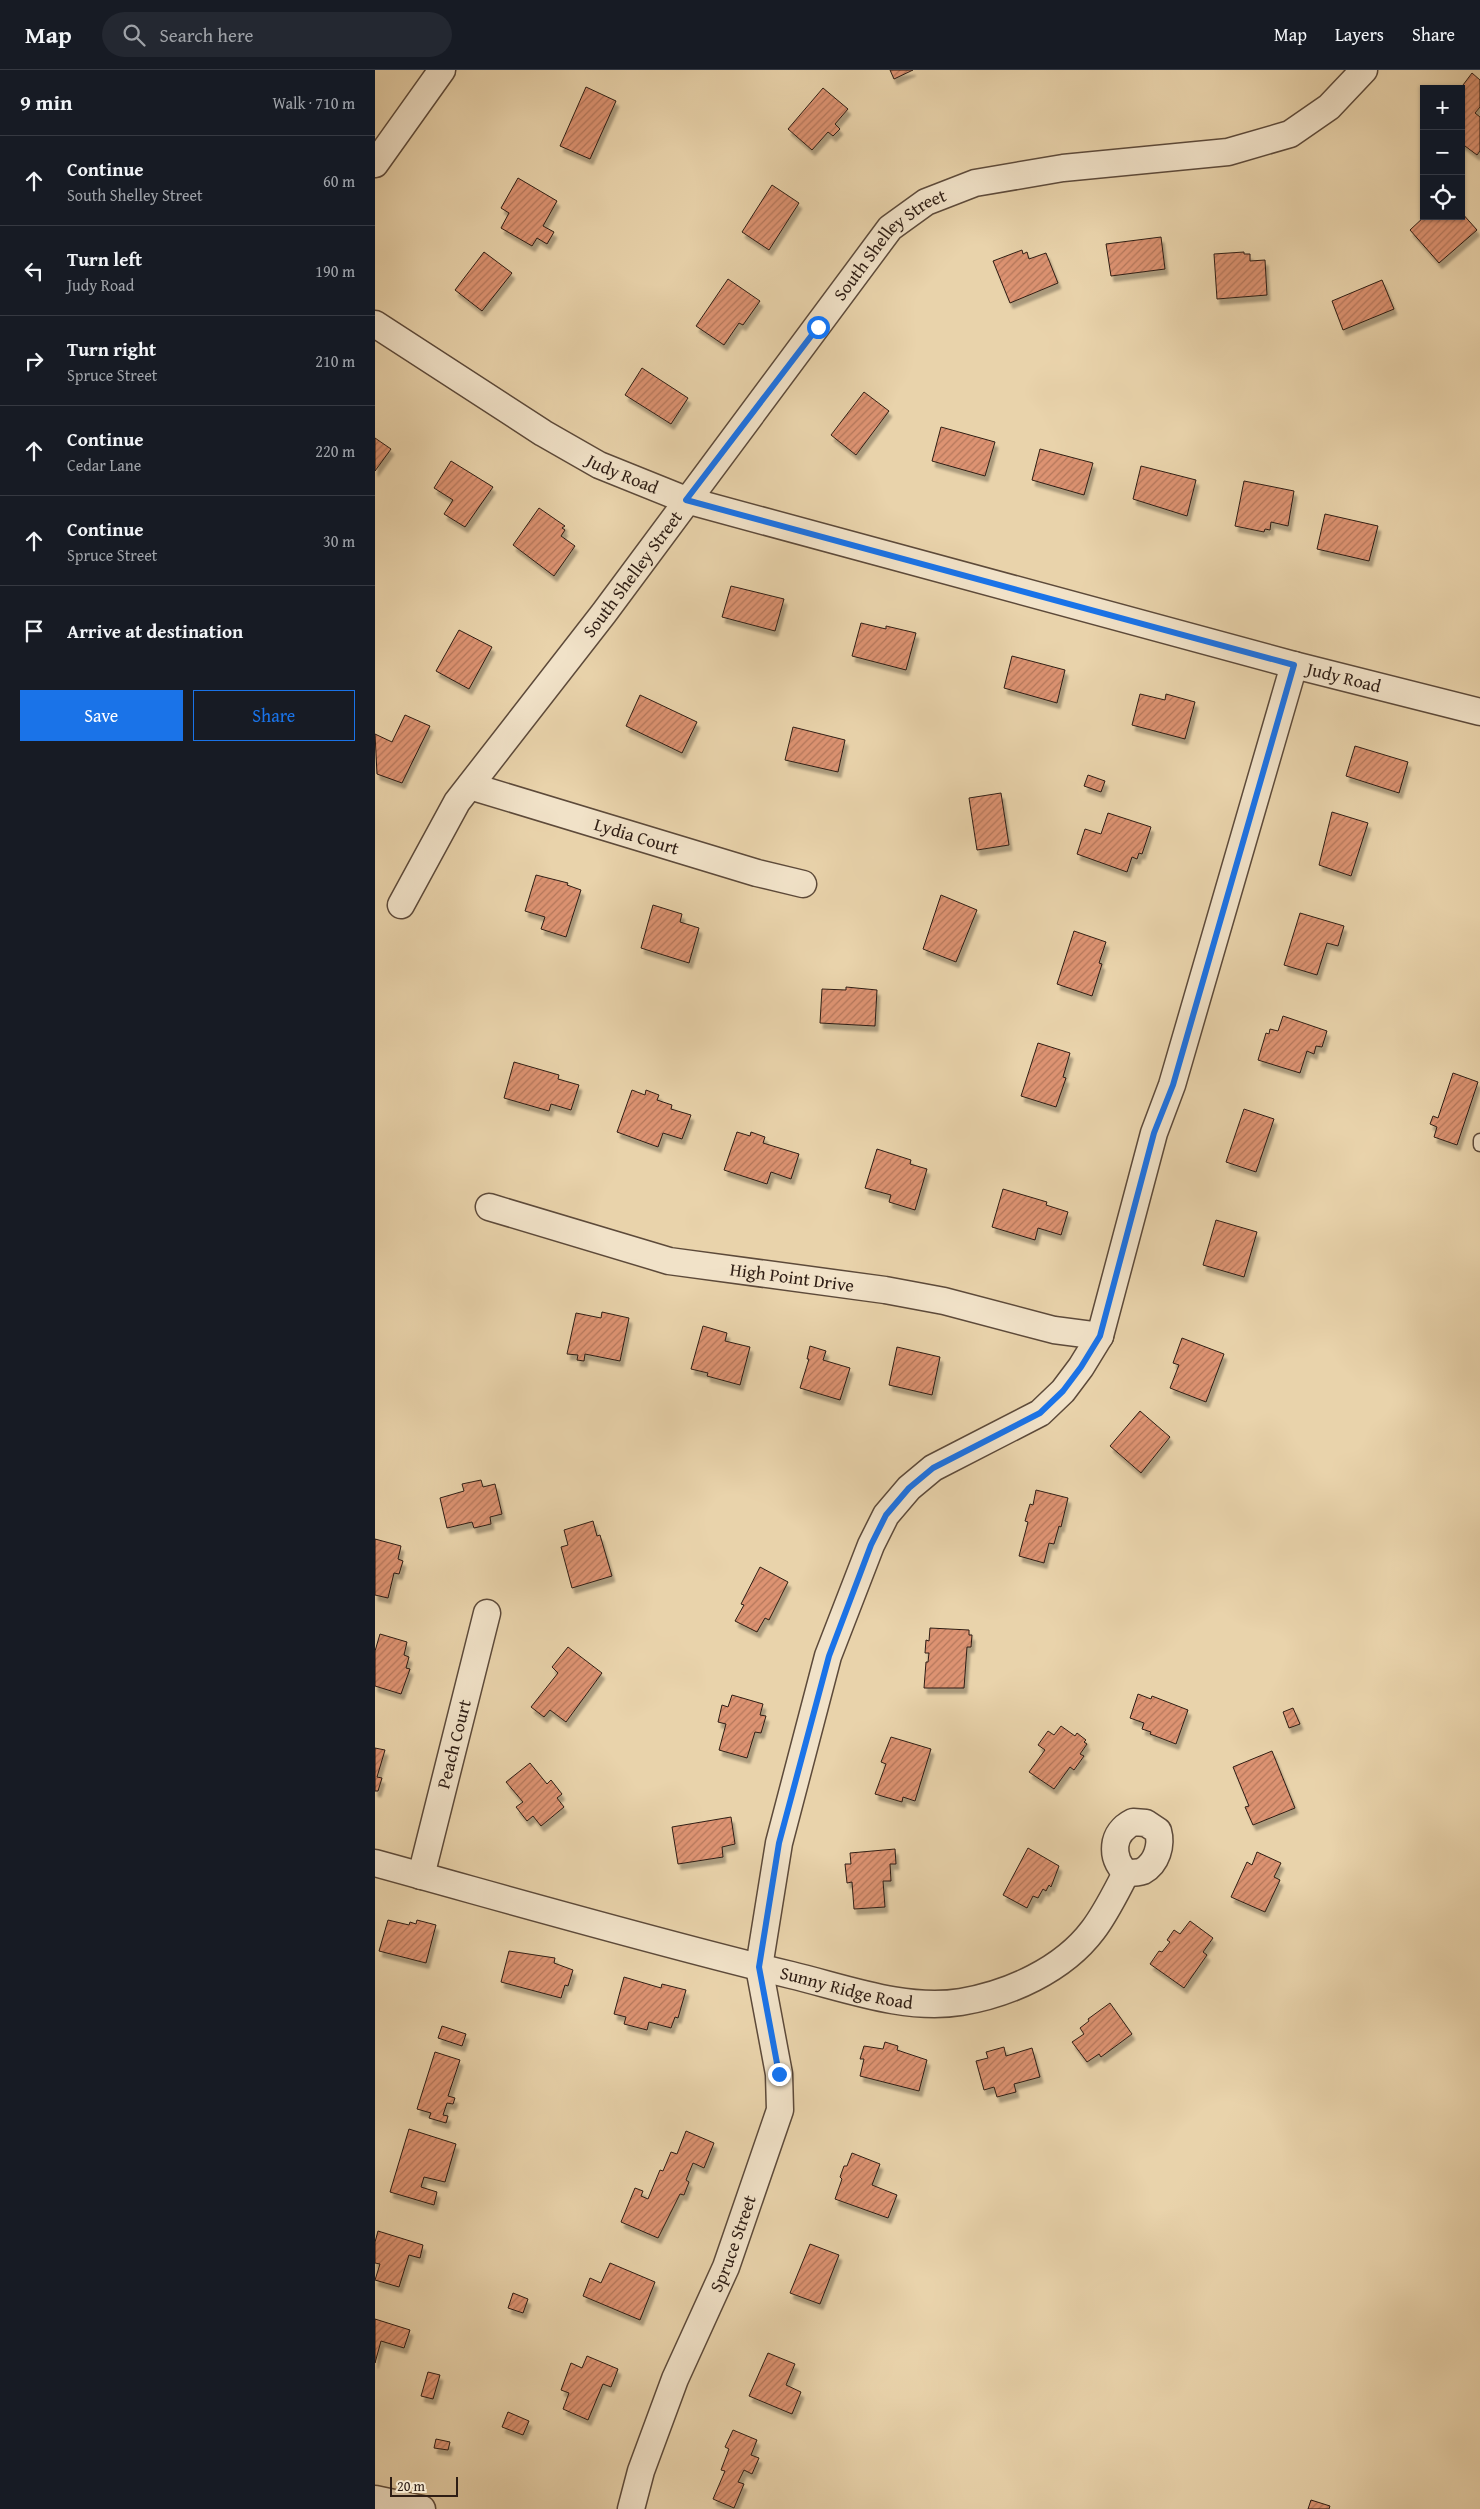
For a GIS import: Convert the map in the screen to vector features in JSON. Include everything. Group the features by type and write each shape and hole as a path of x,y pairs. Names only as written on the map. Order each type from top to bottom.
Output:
{"street":[{"path":"375,164 442,70"},
{"name":"South Shelley Street","path":"401,905 457,802 603,613 890,228 926,202 975,183 1063,168 1228,152 1290,134 1329,107 1364,70"},
{"name":"Judy Road","path":"375,324 543,433 591,461 686,500 1294,665 1480,712"},
{"path":"1100,1336 1154,1133 1173,1085 1294,665"},
{"name":"Lydia Court","path":"470,786 757,873 803,884"},
{"name":"High Point Drive","path":"489,1207 669,1260 885,1290 944,1301 1054,1330 1100,1336"},
{"name":"Spruce Street","path":"631,2509 641,2471 675,2379 725,2267 780,2110 779,2074 759,1967 779,1843 829,1656 871,1545 886,1515 909,1488 933,1468 1040,1413 1063,1391 1081,1367 1100,1336"},
{"name":"Peach Court","path":"421,1876 487,1613"},
{"name":"Sunny Ridge Road","path":"375,1863 759,1967 911,2004 960,2002 996,1994 1030,1980 1061,1962 1092,1931 1126,1873"},
{"path":"375,2499 422,2509"}],"lane":[{"path":"1480,1140 1480,1145"}],"building":[{"path":"890,70 913,70 894,79"},
{"path":"1472,73 1480,80 1480,107 1475,113 1480,117 1480,151 1477,155 1465,146 1465,85 1463,85"},
{"path":"586,87 616,101 590,159 560,146"},
{"path":"823,88 848,109 835,124 840,129 833,136 828,132 812,150 788,129"},
{"path":"518,178 557,201 543,226 554,232 547,244 537,238 532,246 501,228 509,213 501,208"},
{"path":"772,185 799,203 769,250 742,232"},
{"path":"1465,216 1477,230 1439,263 1410,230 1421,220 1465,220"},
{"path":"1161,237 1165,269 1111,276 1106,244"},
{"path":"1022,250 1023,254 1027,252 1029,259 1046,253 1058,283 1010,303 993,261"},
{"path":"484,252 512,273 482,311 455,290"},
{"path":"1244,252 1244,254 1250,254 1250,261 1265,260 1267,295 1217,299 1214,254"},
{"path":"728,279 760,301 743,325 739,323 724,345 696,326"},
{"path":"1382,280 1394,309 1343,330 1332,301"},
{"path":"642,368 688,398 671,424 625,395"},
{"path":"864,392 889,411 856,455 831,435"},
{"path":"941,427 995,442 985,476 932,461"},
{"path":"375,438 391,449 375,471"},
{"path":"1040,449 1093,463 1084,495 1032,480"},
{"path":"451,461 493,487 465,527 444,514 453,500 434,488"},
{"path":"1141,466 1196,480 1187,516 1133,499"},
{"path":"1244,481 1294,491 1288,526 1271,522 1270,530 1265,529 1264,532 1235,526"},
{"path":"539,508 565,526 562,528 565,530 561,536 575,546 554,576 513,545"},
{"path":"1325,514 1378,526 1369,561 1317,549"},
{"path":"731,586 784,599 775,631 722,617"},
{"path":"861,623 886,629 886,626 916,633 906,670 852,656"},
{"path":"459,630 492,647 469,689 436,671"},
{"path":"1012,656 1065,670 1057,703 1004,688"},
{"path":"1140,694 1165,700 1166,694 1195,702 1185,739 1132,725"},
{"path":"640,695 697,722 682,753 626,726"},
{"path":"405,715 430,726 402,783 377,774 375,734 392,742"},
{"path":"793,727 845,740 838,772 785,760"},
{"path":"1355,746 1408,762 1399,793 1346,776"},
{"path":"1088,775 1105,781 1101,792 1084,786"},
{"path":"1001,793 1009,845 977,850 969,798"},
{"path":"1332,812 1368,823 1351,876 1319,865"},
{"path":"1108,813 1151,827 1142,854 1139,853 1137,859 1132,857 1127,872 1077,854 1085,829 1101,834"},
{"path":"536,875 568,883 567,885 581,890 566,937 541,929 545,917 525,911"},
{"path":"941,895 977,910 956,962 923,949"},
{"path":"653,905 682,914 680,922 699,928 689,963 641,948"},
{"path":"1300,913 1344,926 1338,946 1327,943 1317,975 1284,965"},
{"path":"1074,931 1106,942 1099,963 1102,964 1092,996 1057,984"},
{"path":"846,987 877,990 875,1026 820,1023 822,989 846,990"},
{"path":"1283,1016 1327,1031 1322,1047 1316,1046 1314,1054 1307,1051 1300,1073 1258,1060 1266,1033 1269,1034 1270,1029 1278,1031"},
{"path":"1038,1043 1070,1053 1063,1077 1066,1078 1056,1107 1021,1096"},
{"path":"514,1062 559,1075 558,1079 579,1085 571,1110 551,1104 549,1111 504,1098"},
{"path":"1453,1073 1478,1082 1457,1145 1434,1137 1437,1127 1430,1124 1433,1116 1438,1118"},
{"path":"632,1090 645,1095 646,1090 659,1095 657,1100 672,1105 671,1109 691,1115 682,1139 663,1133 658,1147 617,1132"},
{"path":"1244,1109 1274,1119 1256,1172 1226,1162"},
{"path":"737,1132 750,1136 751,1132 765,1137 763,1143 799,1154 791,1179 771,1172 767,1184 724,1170"},
{"path":"877,1149 911,1160 910,1164 927,1169 915,1210 889,1202 891,1195 865,1188"},
{"path":"1003,1189 1047,1202 1046,1205 1068,1212 1061,1235 1038,1228 1035,1240 992,1227"},
{"path":"1216,1220 1257,1232 1244,1277 1203,1265"},
{"path":"602,1312 629,1318 620,1361 585,1354 584,1361 577,1360 578,1355 567,1354 576,1313 601,1318"},
{"path":"703,1326 727,1333 725,1341 750,1347 740,1385 707,1376 708,1373 691,1369"},
{"path":"1182,1338 1224,1354 1206,1402 1170,1388 1179,1365 1173,1363"},
{"path":"810,1346 826,1351 823,1360 850,1368 840,1400 800,1388 809,1359 807,1359"},
{"path":"897,1347 940,1357 932,1395 889,1385"},
{"path":"1140,1411 1170,1437 1141,1473 1110,1446"},
{"path":"481,1480 483,1487 495,1484 502,1514 490,1517 491,1524 474,1528 472,1522 447,1528 440,1498 464,1491 462,1484"},
{"path":"1036,1490 1068,1498 1061,1527 1059,1526 1054,1544 1049,1543 1044,1563 1019,1556 1028,1522 1025,1521 1030,1504 1033,1505"},
{"path":"593,1521 597,1536 600,1535 612,1576 572,1588 561,1547 568,1545 564,1530"},
{"path":"375,1539 401,1546 398,1559 403,1561 399,1574 394,1573 388,1598 375,1595"},
{"path":"760,1567 788,1582 769,1620 765,1618 757,1632 735,1621 744,1605 741,1604"},
{"path":"930,1628 969,1630 969,1635 972,1635 971,1647 967,1647 964,1688 924,1688 926,1662 928,1662 929,1653 925,1653 926,1640 929,1641"},
{"path":"380,1634 407,1642 404,1655 409,1657 406,1668 410,1669 401,1694 375,1686 375,1651"},
{"path":"568,1647 602,1673 566,1722 550,1710 544,1717 531,1707 558,1673 552,1667"},
{"path":"1138,1694 1151,1699 1152,1696 1188,1710 1176,1744 1150,1734 1151,1732 1142,1729 1144,1723 1130,1718"},
{"path":"732,1695 763,1704 760,1715 766,1716 761,1733 755,1732 747,1758 719,1750 726,1724 718,1722 722,1705 728,1707"},
{"path":"1293,1708 1300,1724 1289,1728 1283,1712"},
{"path":"1061,1726 1075,1736 1077,1733 1086,1740 1084,1742 1087,1744 1080,1754 1084,1756 1074,1770 1070,1767 1054,1789 1029,1772 1045,1750 1038,1745 1048,1731 1054,1735"},
{"path":"891,1737 931,1749 915,1801 903,1797 902,1802 875,1794 886,1764 881,1762"},
{"path":"375,1748 385,1750 377,1777 382,1778 378,1791 375,1791"},
{"path":"1272,1751 1295,1808 1253,1825 1245,1807 1249,1806 1233,1767"},
{"path":"530,1763 547,1784 551,1780 562,1794 557,1798 564,1807 541,1826 533,1816 527,1821 516,1807 523,1802 506,1782"},
{"path":"731,1817 735,1844 722,1847 723,1857 678,1864 672,1827"},
{"path":"1028,1848 1059,1866 1051,1887 1049,1885 1046,1891 1043,1889 1038,1898 1033,1896 1027,1908 1003,1895"},
{"path":"895,1849 896,1864 890,1864 891,1881 883,1881 885,1907 854,1909 852,1882 847,1883 845,1864 851,1864 850,1853"},
{"path":"1257,1852 1281,1863 1274,1877 1280,1880 1265,1912 1231,1897 1247,1862 1252,1865"},
{"path":"388,1920 409,1925 410,1922 416,1924 417,1920 436,1925 426,1963 379,1951"},
{"path":"1190,1921 1213,1938 1203,1952 1207,1955 1184,1988 1150,1964 1159,1951 1162,1952 1170,1942 1167,1940 1174,1930 1180,1934"},
{"path":"509,1951 555,1958 554,1963 573,1970 568,1986 565,1985 561,1998 501,1982"},
{"path":"624,1977 661,1988 662,1984 686,1990 678,2018 675,2017 671,2028 649,2022 647,2030 624,2024 626,2017 614,2014"},
{"path":"1110,2003 1132,2034 1101,2057 1099,2054 1087,2062 1072,2042 1084,2034 1080,2028 1089,2021 1088,2019"},
{"path":"442,2026 466,2034 462,2046 438,2038"},
{"path":"885,2042 898,2046 897,2050 927,2060 919,2091 860,2076 864,2059 860,2059 864,2046 883,2049"},
{"path":"1004,2047 1006,2056 1032,2048 1040,2077 1014,2084 1016,2092 997,2097 994,2087 984,2090 976,2061 988,2058 986,2052"},
{"path":"435,2052 460,2060 448,2096 455,2098 453,2104 447,2103 443,2115 448,2116 446,2123 429,2118 431,2113 417,2109"},
{"path":"409,2129 456,2144 445,2182 424,2177 421,2187 437,2192 434,2205 390,2192"},
{"path":"686,2131 714,2143 704,2168 693,2163 686,2180 689,2182 684,2195 680,2194 658,2238 621,2222 635,2188 643,2191 641,2196 648,2199 660,2170 663,2171 671,2152 677,2154"},
{"path":"852,2153 880,2164 872,2185 897,2195 888,2218 835,2199 844,2166 847,2166"},
{"path":"378,2231 423,2245 420,2258 409,2255 399,2287 375,2280 380,2264 375,2263 375,2242"},
{"path":"810,2244 839,2255 820,2304 790,2293"},
{"path":"610,2263 655,2282 640,2320 583,2296 590,2278 601,2283"},
{"path":"513,2293 528,2299 523,2313 508,2308"},
{"path":"375,2319 410,2330 404,2348 381,2341 375,2363"},
{"path":"768,2353 795,2364 786,2385 801,2392 792,2414 749,2396"},
{"path":"587,2356 618,2369 611,2387 603,2384 588,2420 563,2409 569,2393 561,2390 571,2363 582,2368"},
{"path":"428,2372 440,2375 433,2399 421,2396"},
{"path":"508,2412 529,2421 523,2435 502,2427"},
{"path":"733,2430 757,2440 751,2455 759,2458 752,2474 744,2470 738,2482 744,2484 734,2508 713,2499 725,2471 721,2470 729,2449 725,2447"},
{"path":"436,2439 450,2442 448,2450 434,2448"},
{"path":"1311,2500 1330,2506 1329,2509 1308,2509"}],"route":[{"path":"779,2074 759,1967 779,1843 829,1656 871,1545 886,1515 909,1488 933,1468 1040,1413 1063,1391 1081,1367 1100,1336 1154,1133 1173,1085 1294,665 686,500 818,327"}]}
